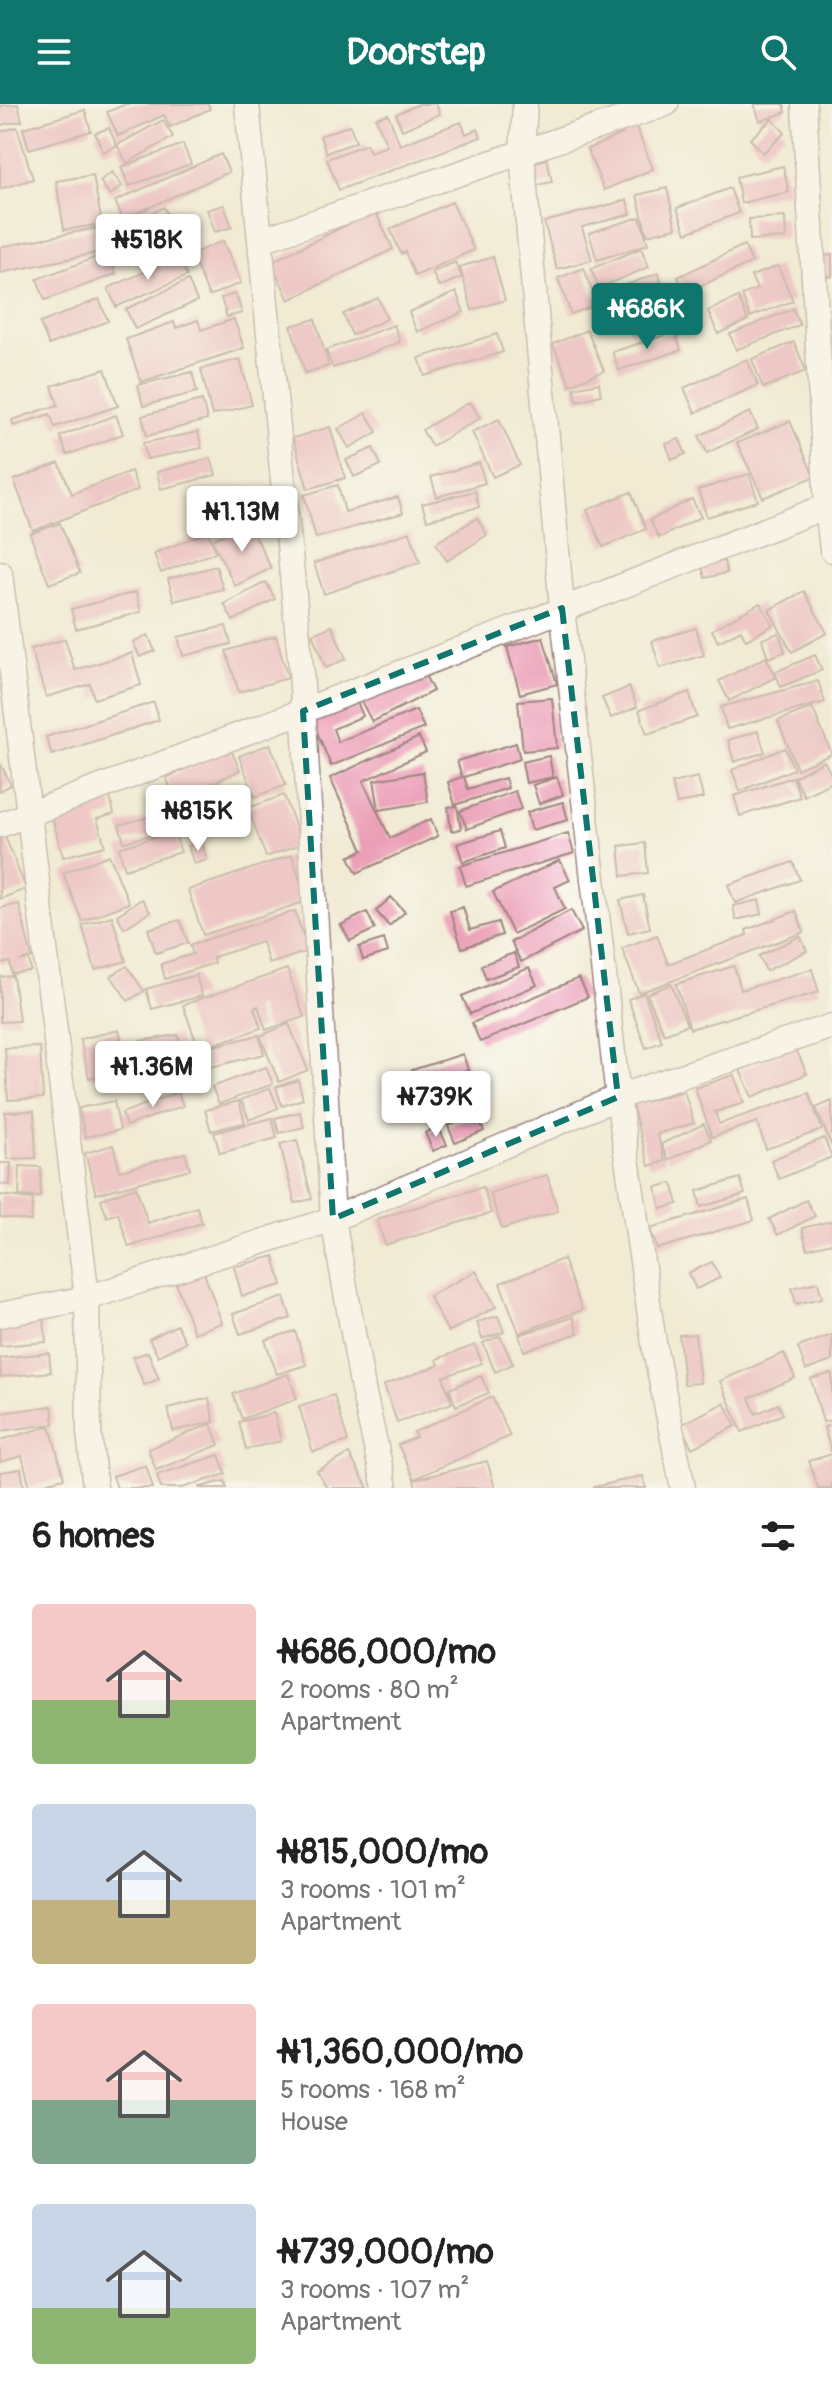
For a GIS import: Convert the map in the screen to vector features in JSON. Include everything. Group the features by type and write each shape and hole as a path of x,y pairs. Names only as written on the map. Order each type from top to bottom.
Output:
{"street":[{"path":"247,104 303,711 333,1219 363,1389 385,1488"},
{"path":"525,104 522,154 562,608 618,1097 655,1350 683,1488"},
{"path":"261,240 666,104"},
{"path":"804,104 832,550"},
{"path":"0,825 303,711 829,505"},
{"path":"0,573 87,1298 89,1432 95,1488"},
{"path":"0,1315 87,1298 333,1219 618,1097 832,1026"}],"highlighted area":[{"path":"562,608 618,1097 333,1219 303,711"}],"building":[{"path":"18,104 22,121 0,125 0,106"},
{"path":"126,104 208,104 210,109 170,127 164,115 118,136 107,112"},
{"path":"419,104 436,104 440,114 402,130 396,114"},
{"path":"754,104 784,104 786,112 760,121"},
{"path":"85,110 91,131 29,149 23,128"},
{"path":"388,114 400,145 461,122 466,134 478,129 481,137 339,190 327,159 366,144 370,152 387,146 376,118"},
{"path":"772,119 785,133 763,153 750,139"},
{"path":"163,120 173,137 127,163 117,145"},
{"path":"634,122 653,169 604,190 587,149 623,134 621,128"},
{"path":"350,125 356,142 326,153 320,136"},
{"path":"17,127 33,179 0,189 0,132"},
{"path":"109,128 117,146 103,152 95,133"},
{"path":"183,144 191,164 129,186 121,167"},
{"path":"221,154 229,172 123,219 115,201"},
{"path":"547,159 552,182 533,186 527,164"},
{"path":"783,166 789,192 741,203 736,177"},
{"path":"112,172 122,186 110,195 100,181"},
{"path":"93,175 102,224 64,230 56,181"},
{"path":"667,188 676,228 647,235 637,195"},
{"path":"730,188 739,213 686,233 677,208"},
{"path":"627,200 631,214 582,227 592,260 557,269 544,222"},
{"path":"452,202 474,250 415,276 405,252 401,254 390,229"},
{"path":"224,205 232,227 215,232 207,210"},
{"path":"164,207 169,218 153,225 148,215"},
{"path":"375,211 393,249 289,300 271,262"},
{"path":"640,217 648,244 597,260 589,233"},
{"path":"785,217 786,238 750,240 749,219"},
{"path":"96,228 101,252 0,273 0,247"},
{"path":"223,241 241,283 209,296 191,254"},
{"path":"744,245 752,262 686,293 678,277"},
{"path":"641,248 649,267 599,288 591,269"},
{"path":"108,253 116,274 45,300 37,279"},
{"path":"832,254 832,276 828,277 822,257"},
{"path":"179,257 187,276 116,307 108,288"},
{"path":"493,257 505,300 472,310 460,267"},
{"path":"455,262 462,277 439,287 432,272"},
{"path":"778,266 793,301 750,317 742,295 757,289 751,276"},
{"path":"584,268 594,297 658,273 665,295 607,316 602,303 571,314 558,278"},
{"path":"188,280 197,301 135,329 126,309"},
{"path":"456,292 464,312 417,332 409,312"},
{"path":"236,294 242,313 227,317 221,298"},
{"path":"738,297 748,320 718,334 708,311"},
{"path":"378,298 387,319 352,335 343,314"},
{"path":"99,299 108,321 49,345 40,323"},
{"path":"654,303 661,321 630,331 623,314"},
{"path":"793,309 800,325 736,350 730,334"},
{"path":"234,319 244,348 141,382 126,339 174,322 176,328 198,320 201,330"},
{"path":"315,319 329,366 305,373 291,326"},
{"path":"394,325 400,342 333,368 326,350"},
{"path":"587,330 604,371 570,385 553,344"},
{"path":"675,332 681,350 619,370 612,352"},
{"path":"497,334 503,352 425,376 419,358"},
{"path":"794,342 806,371 763,388 752,359"},
{"path":"240,359 252,405 212,415 201,369"},
{"path":"747,359 758,385 695,413 684,388"},
{"path":"105,369 118,406 55,427 50,414 14,426 12,420 58,405 52,386"},
{"path":"192,372 197,392 143,406 138,385"},
{"path":"599,383 601,395 577,401 574,388"},
{"path":"202,400 207,420 147,436 142,416"},
{"path":"470,402 480,418 432,446 422,430"},
{"path":"750,412 758,429 707,453 699,436"},
{"path":"366,413 377,432 349,448 338,429"},
{"path":"116,415 123,434 67,455 60,436"},
{"path":"499,419 520,465 493,477 472,432"},
{"path":"790,421 814,477 763,498 737,443"},
{"path":"330,427 345,478 308,489 293,438"},
{"path":"198,432 202,448 147,459 143,443"},
{"path":"679,439 686,454 672,460 666,444"},
{"path":"373,448 381,465 354,477 346,460"},
{"path":"211,458 216,475 161,489 157,472"},
{"path":"59,463 72,494 131,471 138,490 33,531 14,480"},
{"path":"479,463 485,483 437,497 431,477"},
{"path":"749,474 758,501 707,517 698,490"},
{"path":"338,485 345,512 398,497 403,513 316,538 304,495"},
{"path":"475,491 479,507 427,520 422,504"},
{"path":"631,492 646,529 603,547 587,510"},
{"path":"692,499 701,517 659,538 650,520"},
{"path":"477,518 487,535 447,561 436,543"},
{"path":"60,523 80,573 49,584 30,534"},
{"path":"249,523 271,568 235,586 212,540"},
{"path":"208,532 216,552 161,573 154,553"},
{"path":"410,532 420,562 324,594 314,563"},
{"path":"724,561 727,573 705,578 702,566"},
{"path":"216,566 223,589 174,601 168,579"},
{"path":"266,582 275,599 233,621 224,604"},
{"path":"804,591 827,633 792,652 769,610"},
{"path":"136,592 141,612 76,629 71,609"},
{"path":"760,603 773,625 746,640 741,630 718,642 712,630"},
{"path":"226,626 231,644 183,656 178,637"},
{"path":"332,626 346,659 326,668 312,634"},
{"path":"696,628 704,655 660,668 652,641"},
{"path":"779,633 785,652 768,658 762,639"},
{"path":"148,635 155,651 140,657 133,642"},
{"path":"276,636 288,678 239,692 226,651"},
{"path":"543,637 557,684 520,694 507,647"},
{"path":"65,639 75,670 132,653 141,685 94,699 90,684 46,697 31,649"},
{"path":"815,655 822,670 781,687 775,672"},
{"path":"766,657 776,677 729,701 719,681"},
{"path":"421,667 433,691 372,722 360,699"},
{"path":"818,681 825,702 727,729 721,707"},
{"path":"629,687 637,707 611,718 602,698"},
{"path":"689,692 697,717 647,734 639,710"},
{"path":"355,697 363,716 333,729 338,742 416,710 424,728 331,766 310,715"},
{"path":"552,698 557,748 523,751 518,701"},
{"path":"154,702 159,720 52,755 46,737"},
{"path":"812,707 832,754 797,769 778,721"},
{"path":"758,731 765,752 734,762 728,740"},
{"path":"419,737 426,752 363,781 390,838 431,819 438,836 357,873 349,857 363,850 330,778"},
{"path":"516,743 520,759 464,777 468,789 505,778 508,788 455,805 448,782 462,777 457,761"},
{"path":"270,744 286,785 255,797 239,756"},
{"path":"230,748 240,770 209,785 217,799 184,815 166,778"},
{"path":"785,748 794,769 740,791 732,770"},
{"path":"549,756 553,777 526,783 522,762"},
{"path":"824,761 832,782 804,796 794,777"},
{"path":"0,763 11,785 0,791"},
{"path":"423,772 428,802 379,810 374,780"},
{"path":"557,777 563,795 539,804 533,785"},
{"path":"698,777 703,798 677,804 672,783"},
{"path":"793,777 800,797 740,816 734,796"},
{"path":"515,791 521,809 467,829 460,811"},
{"path":"109,793 114,814 97,819 105,846 63,857 50,810"},
{"path":"284,795 302,844 266,857 248,808"},
{"path":"563,802 568,820 532,830 527,812"},
{"path":"457,806 461,829 451,831 448,807"},
{"path":"175,810 180,828 124,842 119,825"},
{"path":"174,831 181,852 125,869 119,848"},
{"path":"500,831 505,848 463,862 457,844"},
{"path":"568,833 574,853 466,886 460,866"},
{"path":"4,834 26,889 0,899 0,836"},
{"path":"202,842 207,860 194,864 188,846"},
{"path":"645,843 648,873 622,876 619,846"},
{"path":"109,855 129,903 82,921 63,873"},
{"path":"292,855 307,901 203,935 188,890"},
{"path":"560,860 570,880 555,887 565,909 513,934 493,892"},
{"path":"793,862 800,880 735,903 728,885"},
{"path":"643,895 650,928 628,933 620,900"},
{"path":"391,897 405,912 389,926 376,911"},
{"path":"142,899 150,912 124,928 117,915"},
{"path":"759,900 762,914 736,920 733,906"},
{"path":"19,904 32,958 19,961 29,959 31,971 12,974 10,962 0,964 0,908"},
{"path":"463,907 470,930 498,922 502,935 462,948 450,911"},
{"path":"571,910 582,931 521,962 511,942"},
{"path":"295,911 308,951 269,964 262,942 213,957 214,963 165,979 161,964 193,954 190,945"},
{"path":"796,911 804,932 639,993 622,948 657,935 668,964 747,935 746,930"},
{"path":"367,912 375,929 350,941 341,925"},
{"path":"112,916 126,961 95,970 82,925"},
{"path":"180,920 188,943 156,953 148,929"},
{"path":"800,936 807,951 766,971 759,956"},
{"path":"384,939 388,952 363,960 359,947"},
{"path":"514,953 519,967 486,979 481,965"},
{"path":"127,966 144,991 128,1001 111,976"},
{"path":"734,966 741,990 812,969 819,992 690,1029 676,984"},
{"path":"529,968 537,985 470,1014 462,996"},
{"path":"287,969 304,1017 266,1030 258,1006 254,1008 261,1028 199,1050 183,1005"},
{"path":"196,975 202,996 152,1009 146,989"},
{"path":"13,976 19,1021 0,1022 0,977"},
{"path":"579,978 588,997 480,1042 472,1023"},
{"path":"671,984 687,1025 664,1034 647,994"},
{"path":"644,993 662,1042 646,1048 628,999"},
{"path":"289,1024 308,1070 279,1082 260,1036"},
{"path":"119,1030 129,1070 89,1078 80,1039"},
{"path":"178,1035 182,1058 129,1066 126,1043"},
{"path":"259,1035 264,1054 207,1068 202,1049"},
{"path":"40,1047 43,1098 8,1100 5,1048"},
{"path":"795,1047 807,1074 752,1097 740,1070"},
{"path":"463,1054 468,1070 417,1086 412,1070"},
{"path":"266,1067 273,1084 219,1104 212,1087"},
{"path":"734,1075 744,1103 715,1112 719,1124 809,1093 822,1130 766,1149 757,1122 712,1137 695,1088"},
{"path":"450,1079 463,1107 438,1118 426,1090"},
{"path":"298,1080 303,1099 282,1106 276,1087"},
{"path":"270,1088 278,1108 249,1120 241,1100"},
{"path":"684,1091 694,1123 657,1134 665,1161 649,1166 632,1105"},
{"path":"178,1092 183,1106 126,1126 122,1113"},
{"path":"114,1101 120,1130 85,1137 79,1108"},
{"path":"239,1101 245,1123 211,1131 205,1110"},
{"path":"832,1101 832,1147 816,1108"},
{"path":"34,1111 36,1158 7,1159 5,1112"},
{"path":"300,1112 304,1127 279,1133 275,1118"},
{"path":"476,1114 484,1131 455,1143 448,1126"},
{"path":"272,1118 277,1138 220,1153 214,1133"},
{"path":"704,1124 711,1140 668,1160 661,1144"},
{"path":"438,1126 447,1145 433,1151 425,1133"},
{"path":"824,1138 832,1157 779,1179 771,1160"},
{"path":"297,1140 312,1199 295,1203 280,1144"},
{"path":"113,1145 120,1171 185,1153 190,1169 96,1194 85,1153"},
{"path":"0,1163 11,1163 10,1185 0,1184"},
{"path":"20,1166 41,1167 40,1197 19,1196"},
{"path":"547,1175 558,1211 502,1229 490,1193"},
{"path":"740,1178 745,1194 701,1207 697,1191"},
{"path":"672,1183 678,1204 661,1209 656,1187"},
{"path":"136,1187 148,1223 197,1207 202,1223 129,1247 118,1213 107,1217 101,1199"},
{"path":"483,1187 491,1213 385,1245 377,1219"},
{"path":"0,1195 33,1199 31,1221 0,1217"},
{"path":"748,1199 754,1220 657,1249 650,1228"},
{"path":"806,1200 815,1216 778,1235 769,1219"},
{"path":"832,1221 832,1243 807,1249 802,1228"},
{"path":"274,1256 282,1285 242,1296 234,1267"},
{"path":"563,1259 582,1310 519,1333 500,1283"},
{"path":"712,1262 720,1278 696,1289 688,1273"},
{"path":"476,1271 496,1307 448,1332 429,1296"},
{"path":"204,1273 222,1323 194,1333 176,1283"},
{"path":"818,1282 822,1298 796,1304 792,1288"},
{"path":"284,1297 291,1318 240,1334 233,1314"},
{"path":"498,1316 504,1332 482,1339 477,1322"},
{"path":"44,1317 46,1342 0,1346 0,1320"},
{"path":"573,1317 578,1333 524,1351 519,1335"},
{"path":"177,1325 186,1342 158,1356 149,1339"},
{"path":"295,1331 306,1365 277,1374 265,1340"},
{"path":"695,1334 700,1383 684,1384 679,1335"},
{"path":"832,1335 832,1361 806,1370 798,1347"},
{"path":"500,1336 513,1364 495,1372 483,1343"},
{"path":"475,1345 482,1363 443,1377 452,1403 397,1422 384,1385 439,1365 437,1359"},
{"path":"148,1352 159,1379 144,1385 133,1357"},
{"path":"49,1353 51,1372 1,1377 0,1358"},
{"path":"784,1353 795,1378 749,1398 756,1414 778,1404 783,1414 742,1432 720,1381"},
{"path":"832,1373 832,1420 823,1422 811,1379"},
{"path":"288,1374 297,1399 242,1419 233,1394"},
{"path":"481,1376 489,1393 456,1406 449,1389"},
{"path":"334,1395 348,1441 313,1452 299,1406"},
{"path":"492,1397 510,1436 414,1479 398,1445 416,1437 414,1432"},
{"path":"209,1398 214,1422 173,1431 168,1408"},
{"path":"724,1403 736,1426 692,1448 680,1425"},
{"path":"52,1406 54,1424 0,1431 0,1413"},
{"path":"274,1413 281,1441 246,1449 239,1422"},
{"path":"211,1424 219,1445 156,1470 148,1449"},
{"path":"832,1425 832,1451 831,1451 824,1427"},
{"path":"50,1426 64,1478 30,1487 22,1456 0,1462 0,1440"},
{"path":"349,1454 368,1488 327,1488 317,1471"},
{"path":"832,1454 832,1488 818,1488 809,1461"},
{"path":"219,1455 226,1474 182,1488 161,1488 157,1475"},
{"path":"487,1461 495,1488 416,1488 414,1480"},
{"path":"146,1465 153,1488 117,1488 113,1476"},
{"path":"21,1469 24,1488 0,1488 0,1472"},
{"path":"643,1476 646,1488 594,1488 594,1487"},
{"path":"225,1481 227,1488 200,1488 200,1487"}]}
